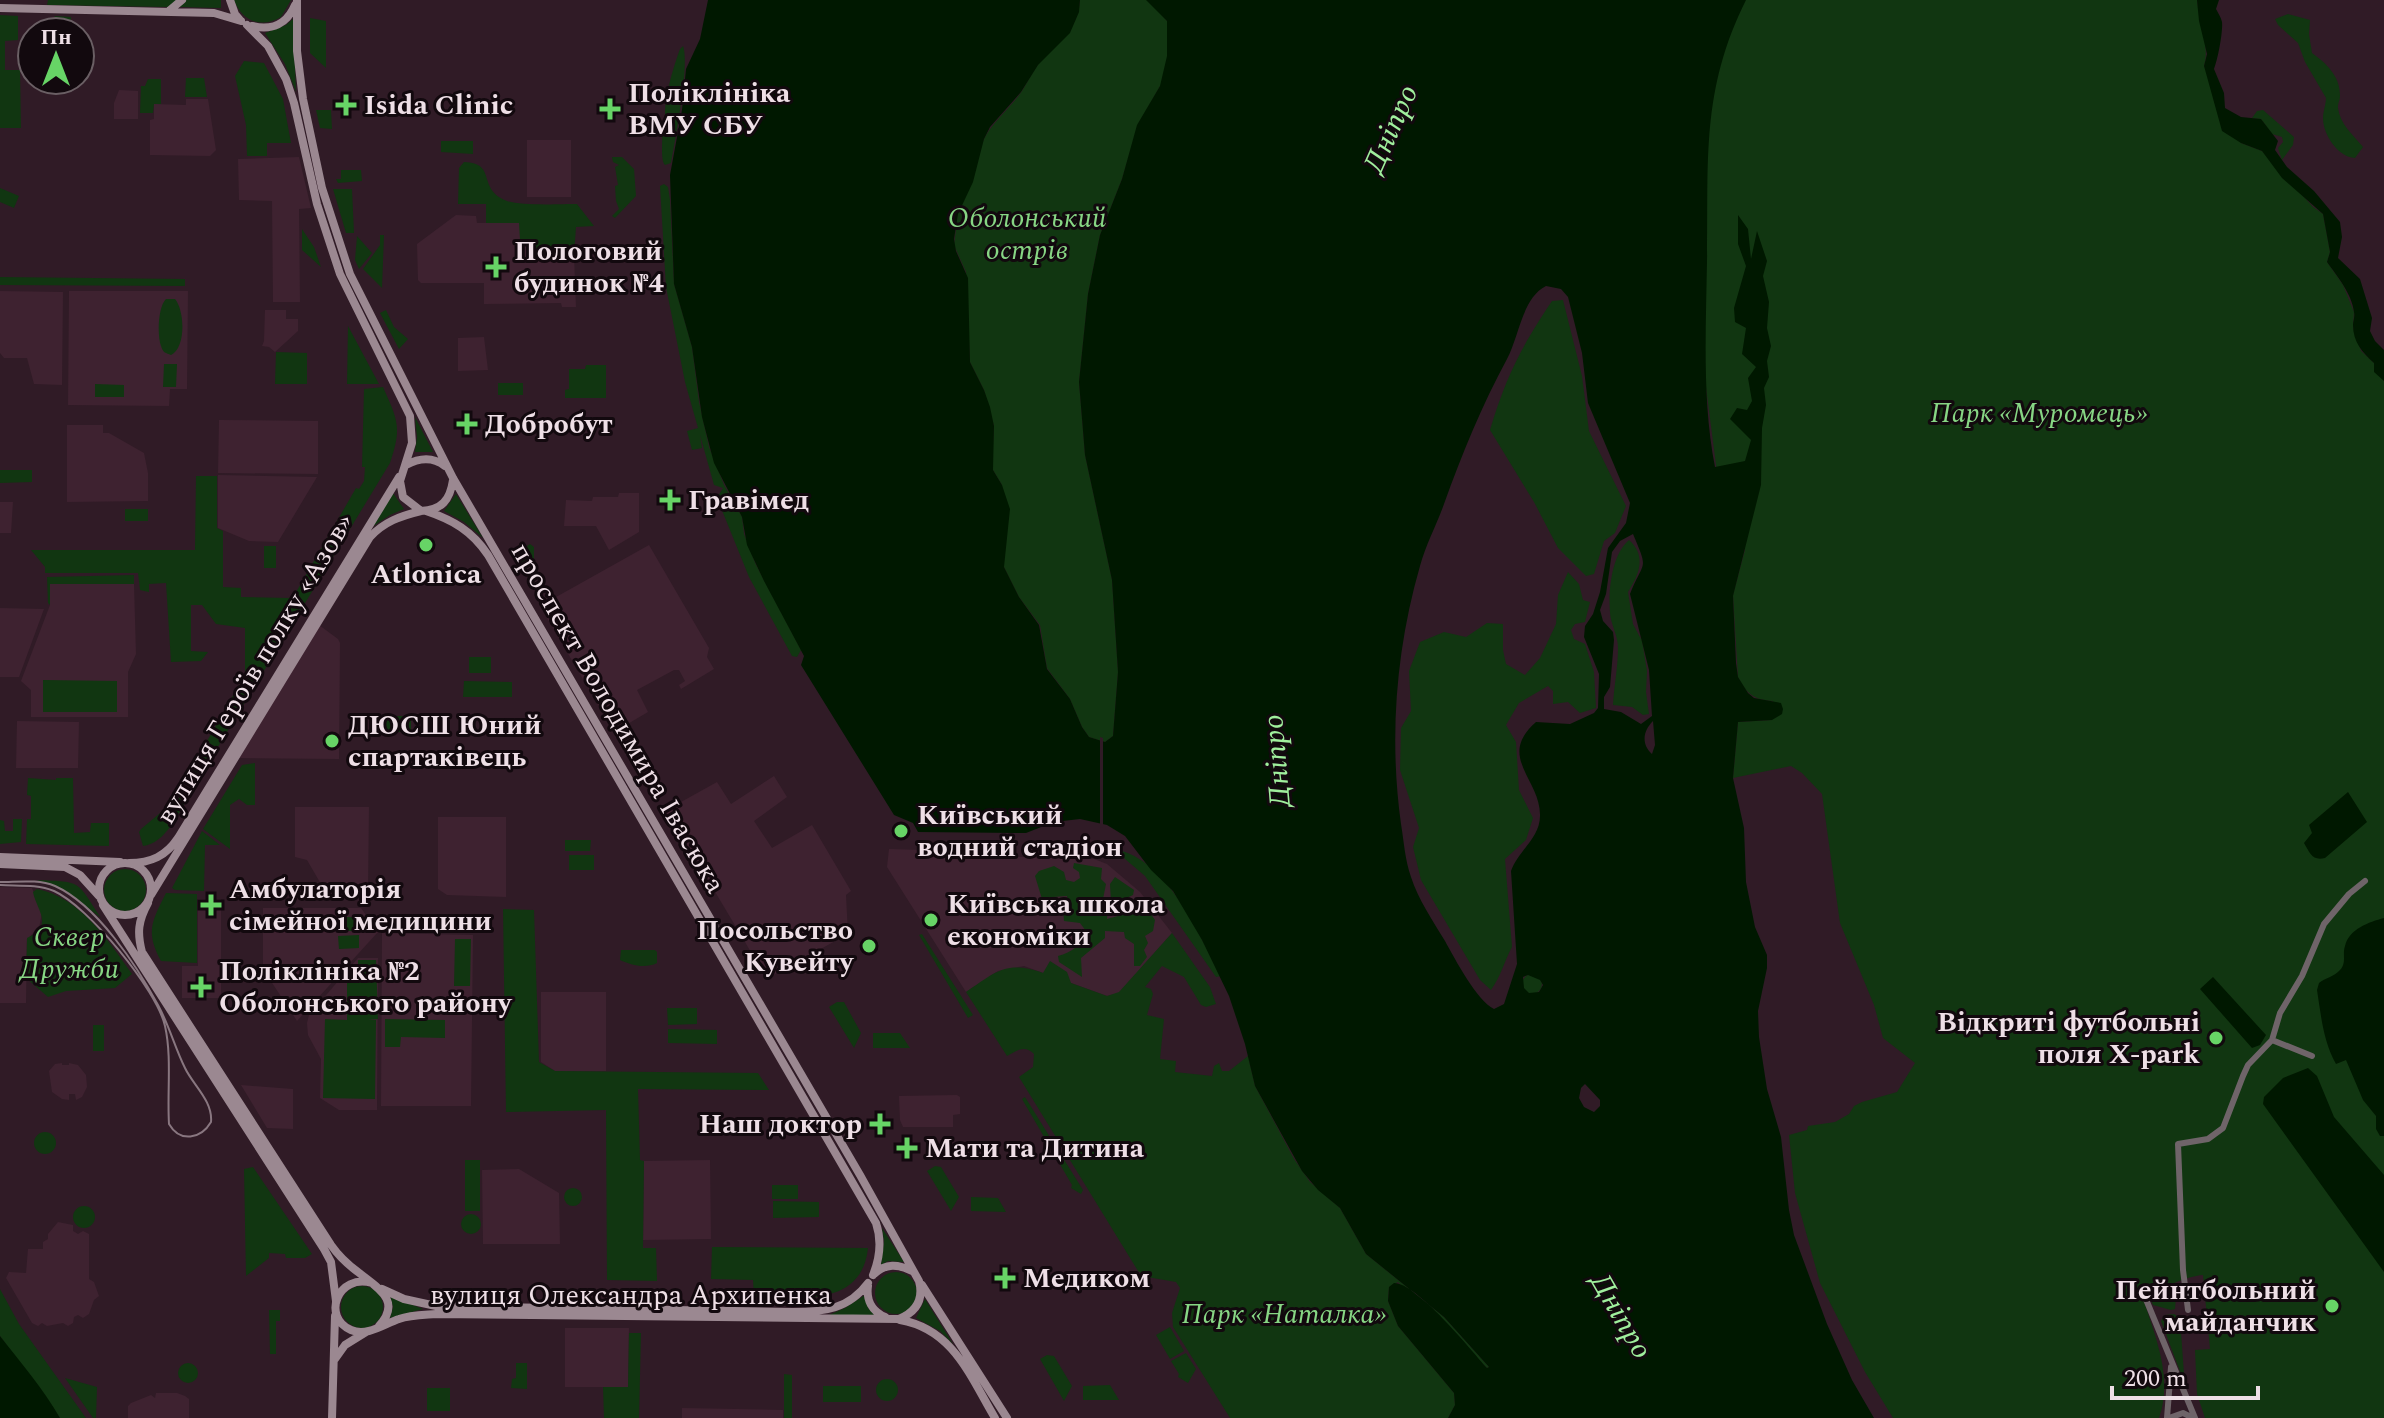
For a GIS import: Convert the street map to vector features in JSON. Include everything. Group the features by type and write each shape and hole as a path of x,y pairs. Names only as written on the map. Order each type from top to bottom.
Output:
{"main road":[{"path":"166,11 182,0"},
{"path":"230,0 235,14 268,46 286,79 313,191 340,274 410,416 412,443 403,469 400,490 403,497 423,511 436,509 448,500 450,473 441,463 424,458 403,469"},
{"path":"0,6 214,13 265,29 283,23 297,0"},
{"name":"проспект Володимира Івасюка","path":"297,0 297,51 303,99 317,169 350,274 450,473 876,1223 880,1253 871,1279"},
{"name":"вулиця Героїв полку «Азов»","path":"0,857 141,863 165,853 178,838 403,469"},
{"name":"проспект Володимира Івасюка","path":"423,511 456,523 470,533 488,555 913,1271"},
{"name":"вулиця Героїв полку «Азов»","path":"376,1285 348,1264 331,1245 147,961 138,930 149,899 370,537 380,526 423,511"},
{"path":"0,864 65,867 80,875 101,900 117,915 126,916 142,910 149,899 151,886 144,871 127,863 117,864 100,880 101,900 327,1254 331,1262 337,1316 345,1327 357,1332 371,1331"},
{"path":"995,1418 947,1343 925,1326 894,1319 873,1309 867,1293 871,1279 887,1266 896,1265 913,1271 1007,1418"},
{"name":"вулиця Олександра Архипенка","path":"376,1285 404,1299 436,1306 819,1312 843,1305 860,1294 871,1279"},
{"path":"332,1418 333,1364 336,1305 340,1293 352,1283 362,1281 376,1285 386,1298 388,1310 384,1321 345,1345 337,1353 333,1364"},
{"path":"894,1319 913,1311 918,1305 921,1297 919,1281"},
{"name":"вулиця Олександра Архипенка","path":"371,1331 400,1318 436,1314 894,1319"}],"street":[{"path":"2188,1310 2183,1270 2178,1144 2208,1139 2220,1132 2248,1065 2272,1040 2280,1013 2302,976 2324,924 2349,894 2365,881"},
{"path":"2272,1040 2312,1056"},
{"path":"2145,1297 2194,1418"},
{"path":"2170,1363 2168,1418 2183,1413 2194,1418"}],"shaded area":[{"path":"119,90 138,91 138,119 114,119 114,103"},
{"path":"186,99 208,99 216,150 210,156 150,155 150,120 154,119 154,104 186,105"},
{"path":"527,140 571,140 571,197 527,197"},
{"path":"299,157 311,208 299,209 300,302 273,302 272,201 239,200 238,159"},
{"name":"Пологовий будинок №4","path":"456,215 476,216 477,223 520,223 531,240 531,254 574,255 576,307 562,307 561,303 484,304 484,283 421,283 418,280 417,244"},
{"path":"0,291 63,292 62,385 34,384 27,358 4,358 0,353"},
{"path":"69,291 188,291 187,389 170,389 169,406 68,405"},
{"path":"265,310 286,310 286,319 298,319 298,331 275,352 262,346"},
{"path":"484,337 488,370 458,371 458,338"},
{"path":"219,420 318,421 318,474 218,473"},
{"path":"67,425 103,425 103,433 109,433 144,453 148,501 67,502"},
{"path":"218,475 317,477 278,542 249,541 218,528"},
{"path":"619,493 639,493 639,532 609,550 596,526 564,526 566,500 592,501 593,497 618,497"},
{"path":"0,502 13,502 11,533 0,533"},
{"path":"649,545 709,648 707,657 714,669 681,689 679,685 685,681 679,670 674,670 637,690 648,712 614,732 540,606"},
{"path":"50,584 134,584 136,654 128,672 128,717 31,717 31,690 21,681 50,605"},
{"path":"0,608 44,609 19,677 0,677"},
{"path":"319,625 340,643 339,759 238,758"},
{"path":"17,721 79,722 78,768 16,768"},
{"path":"774,776 787,797 754,821 772,848 812,825 851,891 846,895 848,934 766,979 757,965 759,958 753,956 740,933 742,929 736,927 711,885 706,888 663,812 717,782 731,804"},
{"path":"295,807 369,807 368,891 325,891 307,860 295,857"},
{"path":"438,817 506,817 506,897 447,895 438,889"},
{"name":"Київська школа економіки","path":"889,849 951,851 954,855 1094,859 1107,864 1140,892 1172,933 1119,993 1107,996 1024,966 998,971 966,992 887,867"},
{"path":"0,887 32,888 42,913 39,928 27,939 26,1003 0,1003"},
{"path":"198,899 221,899 221,998 182,998 182,966 198,966"},
{"path":"263,908 361,908 378,932 297,1021 263,969"},
{"path":"382,933 473,935 471,1106 381,1106"},
{"path":"358,958 378,958 377,1110 339,1110 320,1098 321,1059 308,1035 307,1023 309,1015"},
{"path":"541,992 606,992 606,1071 555,1071 541,1062"},
{"path":"55,1064 78,1065 86,1075 87,1087 82,1097 76,1100 75,1094 69,1094 69,1100 52,1092 49,1071"},
{"path":"241,1085 293,1089 293,1129 267,1128"},
{"path":"899,1096 960,1097 960,1114 953,1115 953,1127 903,1127"},
{"path":"710,1160 711,1239 643,1240 644,1161"},
{"path":"519,1169 559,1193 560,1244 483,1244 482,1170"},
{"path":"58,1222 73,1225 73,1231 78,1234 83,1231 89,1234 89,1279 94,1282 99,1296 94,1300 89,1314 83,1318 78,1315 74,1317 73,1323 68,1326 63,1323 47,1326 42,1323 38,1326 32,1323 6,1278 9,1272 26,1273 28,1249 43,1249 43,1242"},
{"path":"565,1328 629,1328 628,1387 565,1387"},
{"path":"156,1393 177,1393 189,1399 189,1418 128,1418 131,1403 151,1395 155,1398"},
{"path":"682,1408 783,1410 783,1418 682,1418"}],"green space":[{"path":"48,0 179,0 170,7 47,5"},
{"path":"184,0 221,0 221,8 180,7"},
{"path":"234,0 291,0 281,17 259,22 247,18"},
{"name":"Оболонський острів","path":"1080,0 1149,0 1167,21 1175,11 1163,86 1160,86 1138,125 1122,179 1100,235 1088,294 1079,382 1085,455 1112,580 1118,672 1113,736 1105,742 1089,737 1070,699 1047,668 1040,625 1019,597 1004,567 1002,485 992,462 994,426 984,390 970,362 966,272 954,245 958,214 984,139 1020,94 1040,62 1071,27"},
{"name":"Парк «Муромець»","path":"1713,0 2197,0 2205,42 2204,66 2241,143 2262,151 2323,214 2330,252 2327,262 2343,285 2354,312 2353,327 2361,351 2374,363 2384,381 2384,1418 2205,1418 2197,1394 2195,1350 2210,1349 2203,1275 2172,1284 2144,1301 2164,1373 2159,1418 1893,1418 1865,1372 1820,1283 1795,1193 1789,1135 1807,1130 1808,1126 1835,1122 1862,1102 1897,1092 1915,1063 1883,1038 1874,1005 1840,923 1822,794 1791,766 1733,778 1738,722 1772,720 1773,701 1752,695 1738,677 1733,595 1745,550 1723,519 1667,86"},
{"path":"2288,14 2310,20 2312,53 2335,76 2341,119 2363,147 2355,158 2343,154 2329,138 2323,118 2326,98 2298,43 2275,19"},
{"path":"0,15 18,16 16,40 5,41 5,70 16,70 21,128 0,128"},
{"path":"310,18 326,21 326,68 310,53"},
{"path":"293,19 296,92 285,64 265,33"},
{"path":"683,46 685,69 681,103 671,163 665,165 662,132 667,128 666,100"},
{"path":"244,61 264,63 283,99 291,143 267,143 267,156 247,156 246,125 235,76"},
{"path":"186,78 204,78 207,97 185,97"},
{"path":"148,79 161,79 161,104 154,104 153,113 140,113 141,86 145,86"},
{"path":"316,110 331,110 332,129 320,128"},
{"path":"2263,110 2294,137 2293,145 2282,160 2278,148 2283,142 2282,137 2272,134 2261,119 2252,118 2257,111"},
{"path":"441,141 473,141 473,154 441,152"},
{"path":"612,157 622,157 634,169 636,196 615,218 612,216 619,209 615,167 619,165 613,162"},
{"path":"464,162 481,167 492,190 507,201 577,204 594,226 576,227 574,255 531,254 531,240 520,240 519,223 486,223 486,204 458,204 459,168"},
{"path":"341,170 361,170 362,181 338,183 336,179 341,179"},
{"path":"664,184 668,187 670,200 674,284 692,347 709,447 724,485 742,517 744,534 756,565 801,650 797,657 792,656 749,577 717,498 723,488 714,485 700,435 702,448 692,450 687,431 698,428 685,382 666,287 660,186"},
{"path":"0,188 19,196 14,208 0,202"},
{"path":"333,189 352,189 354,233 346,233"},
{"path":"302,229 314,247 321,267 302,250"},
{"path":"380,235 384,235 382,288 363,269 380,245"},
{"path":"357,236 372,253 359,269 355,260"},
{"path":"0,277 185,279 185,286 0,285"},
{"path":"166,299 175,299 182,320 179,345 171,355 163,350 159,335 160,314"},
{"path":"1563,300 1582,376 1589,431 1626,506 1615,533 1604,541 1594,574 1586,576 1558,548 1490,430 1508,378 1531,333 1552,301"},
{"path":"386,310 394,327 408,339 399,349 380,313"},
{"path":"348,326 379,384 347,384"},
{"path":"276,352 307,353 307,384 275,384"},
{"path":"164,364 177,364 176,387 163,387"},
{"path":"586,365 606,365 606,398 565,398 565,390 569,389 569,369 585,369"},
{"path":"498,383 523,383 523,395 498,395"},
{"path":"95,384 124,385 124,397 95,397"},
{"path":"383,387 397,424 390,463 193,788 183,783 245,679 245,628 216,624 202,605 191,605 191,651 208,652 201,661 171,662 166,583 149,584 149,592 140,590 138,573 45,573 45,567 31,550 195,550 196,476 217,476 217,528 223,531 223,587 241,588 241,597 289,598 295,594 356,488 359,489 364,481 364,389"},
{"path":"415,417 433,452 415,452"},
{"path":"0,470 32,470 32,482 0,483"},
{"path":"393,493 404,509 372,527"},
{"path":"456,494 483,538 444,511"},
{"path":"125,509 148,509 148,521 125,521"},
{"path":"1629,540 1635,546 1639,559 1638,572 1628,592 1633,624 1642,641 1647,671 1649,714 1643,715 1632,707 1613,705 1618,648 1610,616 1611,583 1615,563"},
{"path":"530,544 534,547 534,565 520,564 515,554"},
{"path":"264,546 276,546 276,568 264,568"},
{"path":"1568,572 1579,584 1583,600 1590,602 1585,622 1575,624 1571,630 1574,639 1585,644 1594,672 1596,708 1580,713 1568,702 1553,704 1553,691 1548,686 1519,703 1506,725 1516,742 1519,790 1533,818 1526,840 1505,859 1512,947 1491,990 1480,980 1421,880 1413,847 1419,828 1400,770 1401,728 1411,711 1409,671 1420,642 1444,632 1466,637 1487,623 1503,624 1506,664 1525,675 1540,658 1556,624 1558,595"},
{"path":"134,575 134,584 50,584 50,605 48,603 47,577"},
{"path":"469,657 491,657 491,673 469,673"},
{"path":"43,680 117,681 117,712 43,712"},
{"path":"464,681 512,682 512,697 463,697"},
{"path":"372,716 411,716 411,732 372,732"},
{"path":"255,763 255,805 247,805 239,799 230,805 230,849 203,829 242,765"},
{"path":"28,778 73,778 74,833 90,832 91,823 109,823 109,846 26,844 27,819 31,819"},
{"path":"189,796 164,834 143,846 141,829 178,798"},
{"path":"13,819 22,819 21,842 0,844 0,820 4,821 5,831 13,831"},
{"path":"202,831 220,845 205,845 204,891 175,890 172,888"},
{"path":"565,840 591,840 590,851 565,851"},
{"path":"1122,851 1139,859 1168,886 1181,903 1221,976 1216,977 1145,876 1118,853"},
{"path":"569,855 594,855 594,870 569,870"},
{"path":"1074,863 1102,868 1101,879 1106,884 1103,899 1108,907 1107,919 1118,916 1119,910 1130,899 1146,907 1155,920 1153,931 1145,936 1147,957 1140,966 1134,966 1134,944 1125,938 1124,932 1105,931 1105,938 1081,958 1082,977 1059,962 1058,956 1075,948 1086,931 1080,923 1064,921 1063,908 1068,904 1067,896 1053,897 1052,903 1042,899 1035,876 1039,871 1054,866 1064,872 1066,880 1074,882 1080,878 1079,872 1073,868"},
{"path":"125,869 140,875 146,890 140,905 125,911 110,905 104,890 110,875"},
{"path":"1115,877 1134,890 1133,895 1111,902 1110,884"},
{"path":"37,880 63,881 77,886 101,918 67,892"},
{"name":"Сквер Дружби","path":"37,889 67,901 80,911 103,935 132,974 115,988 66,991 48,997 26,978 27,938 42,923 33,892"},
{"path":"166,893 197,894 197,963 161,961 156,951 152,927"},
{"path":"503,909 534,910 539,1062 555,1071 758,1073 769,1090 638,1089 640,1160 644,1161 643,1248 656,1248 657,1281 607,1280 606,1110 506,1112"},
{"path":"337,917 366,917 366,931 337,931"},
{"name":"Парк «Наталка»","path":"1172,933 1210,987 1216,1004 1201,1005 1184,977 1162,966 1145,987 1151,989 1153,994 1147,1015 1164,1019 1160,1059 1176,1061 1175,1072 1212,1076 1214,1066 1219,1063 1222,1071 1229,1071 1248,1056 1255,1086 1294,1159 1310,1182 1340,1208 1366,1254 1444,1317 1489,1367 1398,1282 1389,1287 1388,1301 1398,1326 1454,1393 1455,1405 1448,1418 1230,1418 1173,1327 1172,1313 1180,1288 1176,1282 1147,1277 1138,1271 1019,1077 1033,1067 1034,1054 1024,1049 1007,1056 966,992 1010,968 1043,973 1050,961 1067,972 1071,983 1107,996 1119,992"},
{"path":"922,934 973,1015 968,1018 919,935"},
{"path":"359,935 359,948 339,949 338,936"},
{"path":"455,939 471,939 470,986 454,986"},
{"path":"621,950 655,950 657,963 643,966 624,962 620,960"},
{"path":"358,960 376,960 378,1019 367,1020 376,1020 375,1099 323,1098 325,1019 347,1020 347,972 358,972"},
{"path":"1532,974 1539,977 1542,984 1539,991 1532,994 1525,991 1522,984 1525,977"},
{"path":"844,1002 861,1033 854,1048 829,1007"},
{"path":"667,1008 697,1008 697,1024 668,1025"},
{"path":"385,1019 445,1020 445,1038 401,1037 400,1047 385,1047"},
{"path":"93,1025 104,1025 104,1051 93,1051"},
{"path":"668,1029 717,1030 717,1044 668,1043"},
{"path":"873,1033 900,1033 910,1048 873,1048"},
{"path":"1025,1097 1083,1190 1081,1194 1071,1188 1022,1099"},
{"path":"45,1132 53,1135 56,1143 53,1151 45,1154 37,1151 34,1143 37,1135"},
{"path":"465,1160 480,1160 480,1211 465,1211"},
{"path":"935,1166 941,1167 959,1197 951,1211 927,1171"},
{"path":"253,1167 312,1254 305,1258 286,1258 285,1254 269,1253 269,1258 246,1276 244,1169"},
{"path":"772,1185 798,1185 798,1199 772,1199"},
{"path":"569,1188 577,1188 582,1197 580,1204 569,1206 564,1201 564,1193"},
{"path":"971,1197 998,1198 1006,1212 971,1211"},
{"path":"773,1201 819,1202 819,1217 773,1218"},
{"path":"84,1206 92,1209 95,1217 92,1225 84,1228 76,1225 73,1217 76,1209"},
{"path":"467,1214 475,1214 481,1224 475,1234 467,1234 461,1228 461,1220"},
{"path":"882,1228 904,1262 888,1261 881,1265"},
{"path":"712,1247 868,1248 863,1267 854,1281 841,1290 807,1298 789,1298 754,1297 753,1280 711,1279"},
{"path":"896,1272 911,1278 917,1293 911,1308 896,1314 881,1308 875,1293 881,1278"},
{"path":"362,1286 377,1292 383,1307 377,1322 362,1328 347,1322 341,1307 347,1292"},
{"path":"2177,1286 2175,1309 2153,1305 2151,1300 2154,1294"},
{"path":"0,1289 19,1324 86,1418 60,1418 0,1336"},
{"path":"865,1295 868,1308 876,1316 829,1315 845,1308"},
{"path":"390,1296 423,1309 390,1318 393,1307"},
{"path":"925,1299 953,1344 940,1331 916,1318"},
{"path":"269,1310 280,1310 280,1321 276,1321 276,1354 270,1354"},
{"path":"2174,1314 2180,1318 2184,1374 2181,1374 2161,1321 2165,1315"},
{"path":"1170,1327 1184,1351 1170,1359 1156,1335"},
{"path":"629,1333 641,1333 639,1418 604,1418 603,1387 628,1387"},
{"path":"1186,1353 1196,1369 1188,1383 1178,1377 1171,1361"},
{"path":"1047,1355 1054,1356 1072,1386 1064,1401 1040,1359"},
{"path":"188,1363 195,1366 198,1373 195,1380 188,1383 181,1380 178,1373 181,1366"},
{"path":"516,1363 527,1363 527,1389 511,1388 512,1379 516,1378"},
{"path":"784,1374 792,1375 792,1418 784,1418"},
{"path":"65,1378 97,1387 96,1418 93,1418"},
{"path":"887,1379 898,1390 887,1401 876,1390"},
{"path":"1110,1385 1119,1400 1083,1400 1083,1386"},
{"path":"823,1386 861,1386 861,1402 823,1402"},
{"path":"427,1388 450,1388 450,1411 427,1411"}],"water":[{"name":"Дніпро","path":"708,0 1080,0 1079,12 1070,33 1038,65 1021,92 990,127 973,182 958,214 954,239 968,278 970,362 990,407 994,426 993,470 1010,509 1004,567 1019,597 1039,625 1047,669 1070,699 1089,737 1105,742 1113,736 1118,672 1112,580 1085,455 1079,382 1088,294 1100,235 1122,179 1137,125 1160,86 1167,56 1167,21 1146,0 1746,0 1721,66 1710,128 1706,390 1715,467 1745,461 1751,440 1730,419 1737,408 1747,410 1752,401 1748,378 1756,367 1742,354 1746,328 1735,322 1734,308 1746,266 1738,244 1738,215 1748,229 1751,259 1757,231 1767,261 1763,276 1769,302 1767,328 1771,346 1767,361 1769,377 1764,388 1766,405 1762,428 1761,485 1733,596 1736,663 1738,677 1748,693 1754,698 1781,703 1783,709 1782,714 1772,720 1738,722 1733,778 1744,828 1746,882 1755,927 1767,955 1758,1011 1759,1037 1767,1089 1781,1137 1794,1235 1827,1324 1852,1380 1874,1418 1448,1418 1455,1405 1454,1393 1398,1326 1388,1301 1389,1287 1394,1283 1412,1291 1366,1254 1340,1208 1318,1190 1302,1171 1255,1086 1229,996 1202,940 1173,891 1151,870 1125,836 1107,825 1080,819 1054,822 1026,833 918,832 913,823 894,815 801,665 804,656 747,545 742,517 714,463 702,417 692,347 674,284 670,175 686,69 700,39","holes":["1546,286 1561,289 1568,297 1582,353 1588,403 1630,503 1626,523 1608,548 1600,592 1593,614 1585,626 1584,637 1599,674 1598,708 1570,724 1536,722 1520,746 1523,768 1534,791 1540,816 1533,838 1511,871 1517,964 1504,1004 1494,1009 1481,998 1460,968 1422,902 1409,871 1397,792 1395,726 1405,629 1422,558 1473,430 1511,350 1526,309","1633,534 1643,560 1630,594 1649,670 1652,716 1641,724 1621,712 1604,709 1604,697 1610,687 1614,640 1613,632 1603,621 1600,610 1606,594 1612,552 1620,541","1653,721 1655,745 1652,754 1645,742 1645,733","1528,975 1540,980 1543,985 1539,992 1529,993 1524,988 1523,977","1585,1084 1600,1100 1600,1106 1594,1112 1584,1107 1579,1098","1429,1305 1444,1317 1489,1367"]},
{"path":"2197,0 2219,0 2216,9 2222,22 2222,32 2214,69 2224,93 2225,108 2241,117 2261,119 2278,141 2275,150 2287,167 2314,191 2340,222 2342,237 2338,258 2360,279 2372,318 2370,331 2384,350 2384,381 2374,372 2374,363 2356,342 2350,299 2327,262 2330,252 2323,214 2282,178 2262,151 2222,131 2204,66 2207,54"},
{"path":"2348,792 2367,822 2325,858 2314,857 2304,843 2312,833 2309,825"},
{"path":"2384,918 2384,1136 2380,1136 2376,1129 2376,1116 2363,1100 2346,1060 2336,1064 2328,1046 2317,990 2319,983 2342,967 2345,946 2351,935 2366,924"},
{"path":"2213,977 2266,1035 2260,1045 2252,1048 2200,989"},
{"path":"2308,1068 2317,1076 2334,1117 2384,1175 2384,1272 2263,1104 2264,1097 2283,1078"},
{"path":"0,1336 39,1386 60,1418 0,1418"}],"pier":[{"path":"1100,737 1103,738 1103,828 1100,827"}],"tram line":[{"path":"0,882 35,882 55,886 71,895 101,922 139,973 158,1005 185,1068 209,1107 211,1122 207,1128 196,1135 184,1136 169,1124 169,1062 165,1026 149,992 102,931 85,913 54,891 34,886 0,885"}],"place":[{"name":"Isida Clinic","path":"346,105"},
{"name":"Поліклініка ВМУ СБУ","path":"610,109"},
{"name":"Пологовий будинок №4","path":"496,267"},
{"name":"Добробут","path":"467,424"},
{"name":"Гравімед","path":"670,500"},
{"name":"Atlonica","path":"426,545"},
{"name":"ДЮСШ Юний спартаківець","path":"332,741"},
{"name":"Київський водний стадіон","path":"901,831"},
{"name":"Амбулаторія сімейної медицини","path":"211,905"},
{"name":"Київська школа економіки","path":"931,920"},
{"name":"Посольство Кувейту","path":"869,946"},
{"name":"Поліклініка №2 Оболонського району","path":"201,987"},
{"name":"Відкриті футбольні поля X-park","path":"2216,1038"},
{"name":"Наш доктор","path":"880,1124"},
{"name":"Мати та Дитина","path":"907,1148"},
{"name":"Медиком","path":"1005,1278"},
{"name":"Пейнтбольний майданчик","path":"2332,1306"}]}
